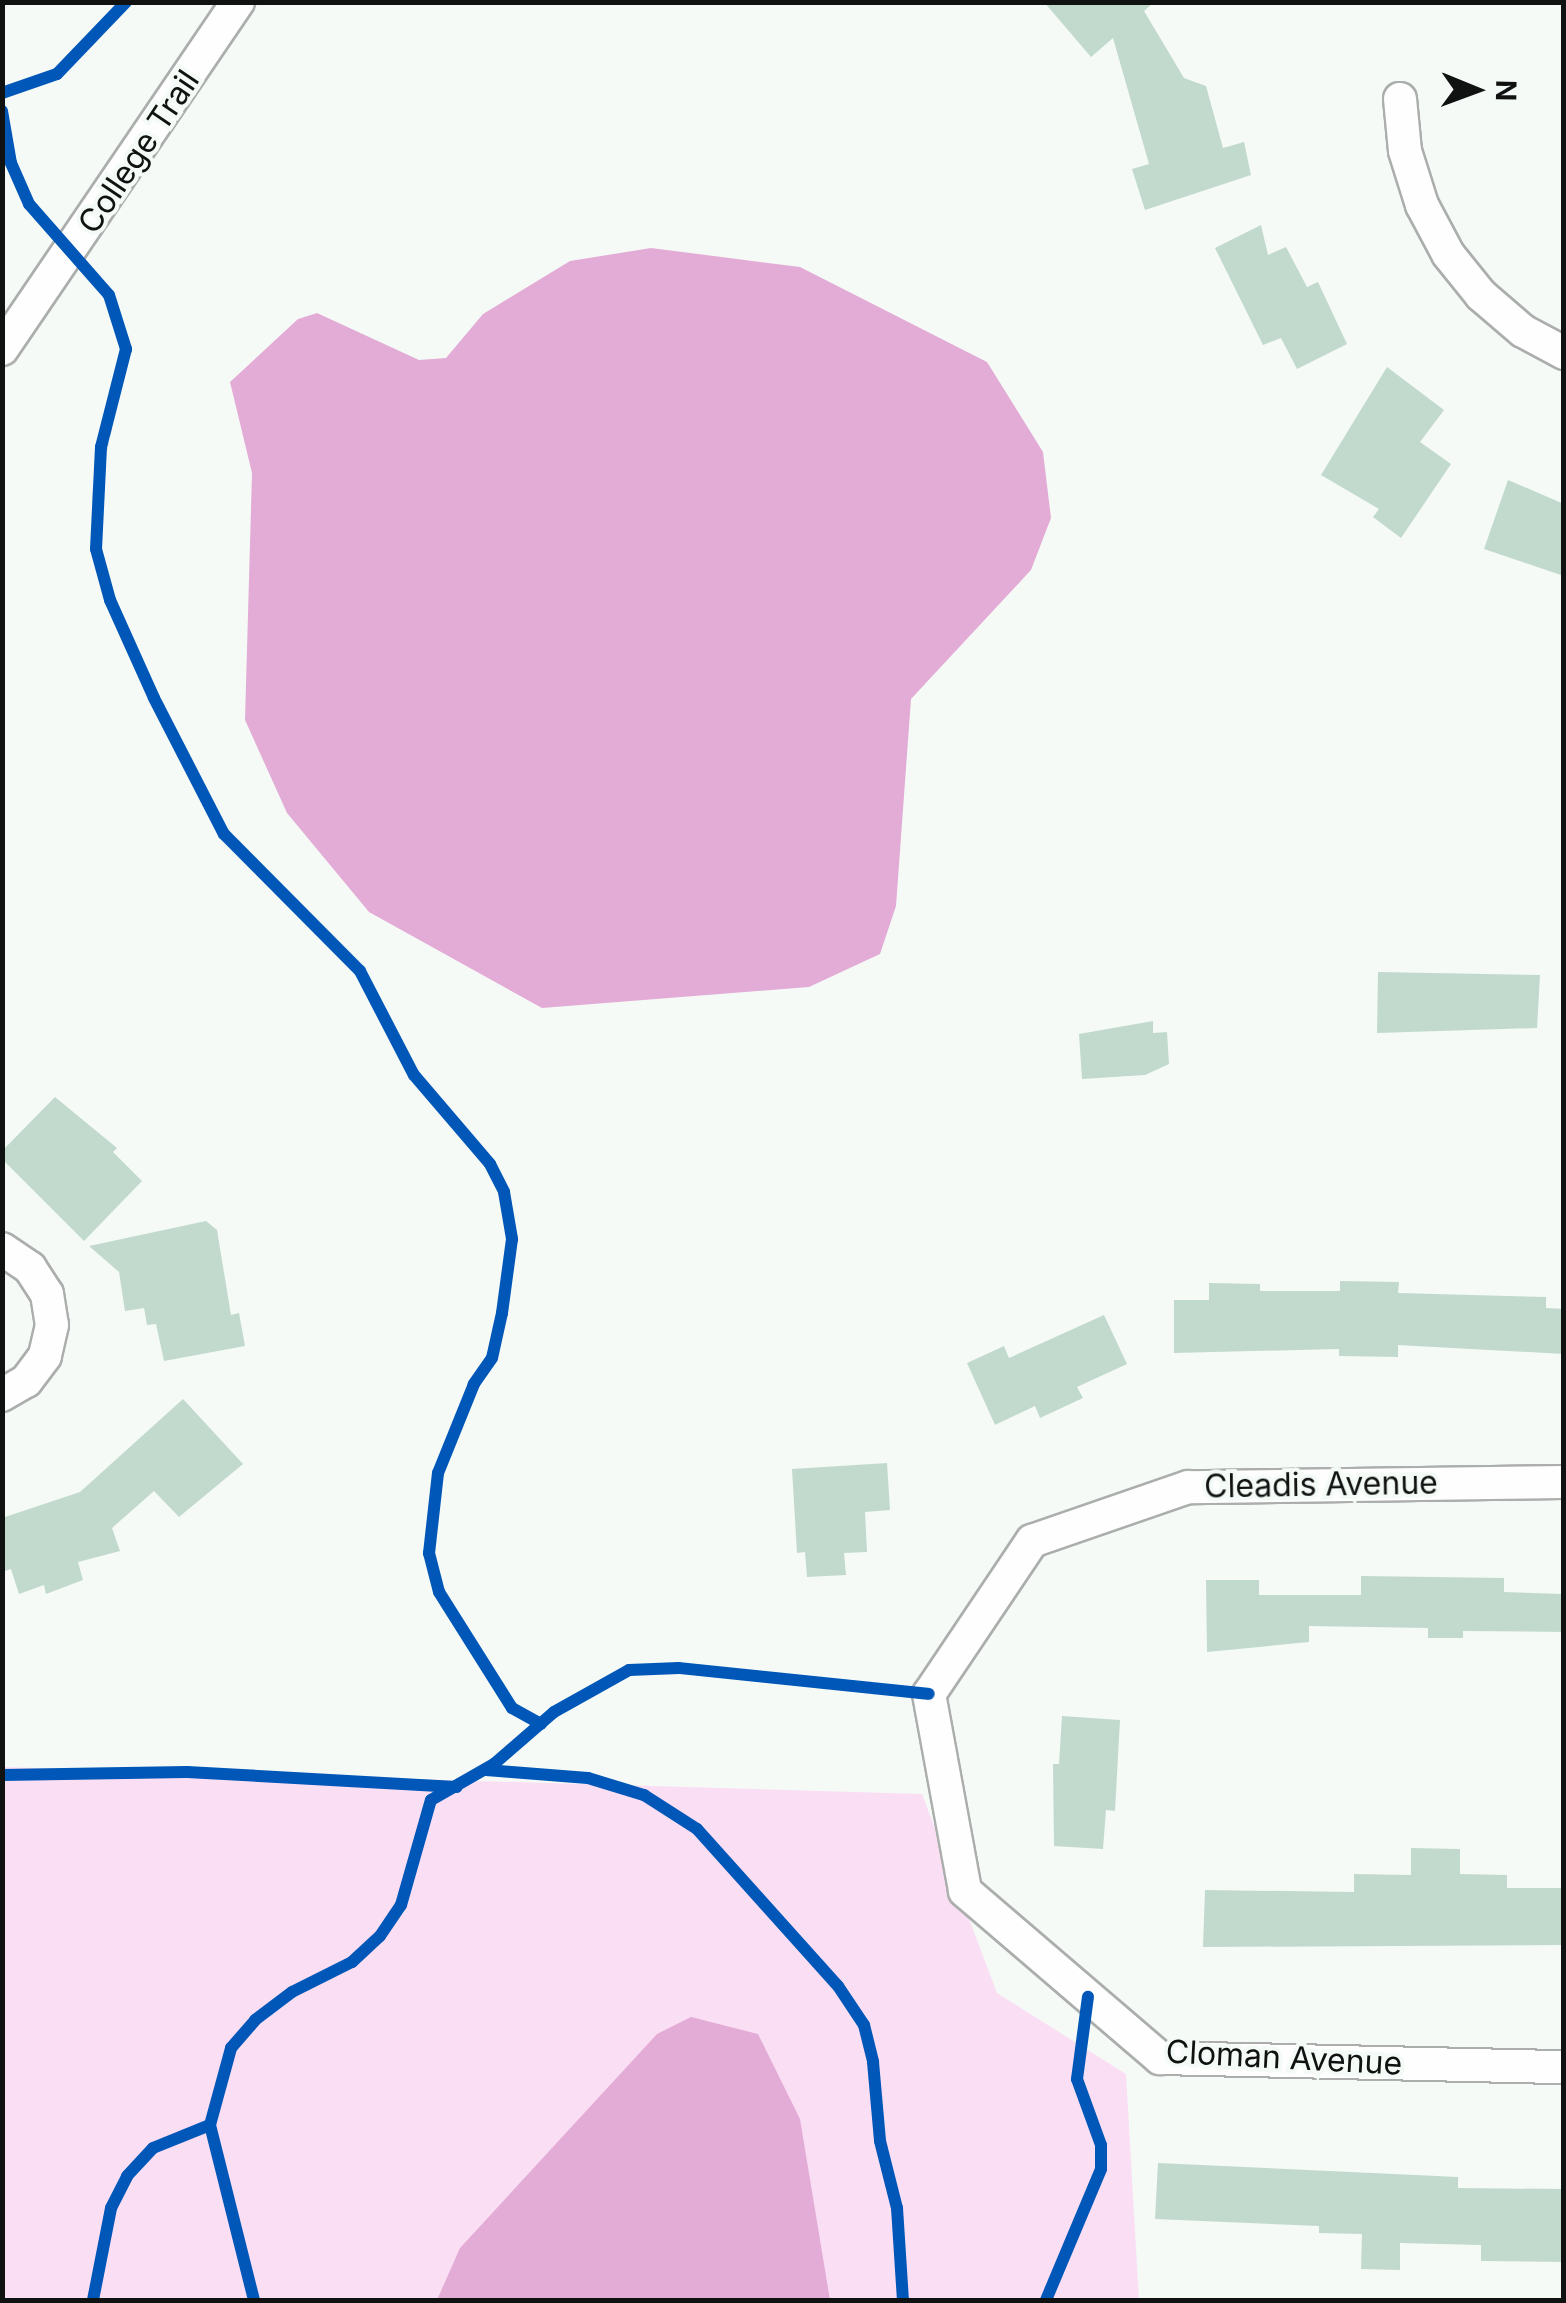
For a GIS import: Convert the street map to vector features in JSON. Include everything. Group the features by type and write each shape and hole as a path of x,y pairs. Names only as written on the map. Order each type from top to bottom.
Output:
{"street":[{"name":"College Trail","path":"2,349 238,2"},
{"path":"1400,99 1405,151 1422,205 1448,254 1481,296 1523,331 1564,353"},
{"path":"2,1249 30,1268 47,1294 52,1325 45,1356 26,1381 2,1396"},
{"name":"Cleadis Avenue","path":"929,1694 1032,1541 1188,1487 1564,1482"},
{"name":"Cloman Avenue","path":"929,1694 965,1891 1160,2058 1564,2067"}],"path":[{"path":"2,92 56,74 126,2"},
{"path":"2,111 11,163 29,204 48,227"},
{"path":"94,278 110,294 126,349 95,494 96,549 115,611 224,834 360,971 414,1076 490,1164 512,1217 492,1358 474,1384 438,1473 429,1553 439,1592 512,1708 540,1724"},
{"path":"254,2300 210,2125 230,2048 292,1992 352,1962 380,1936 401,1906 431,1800 486,1770 540,1724 628,1670 679,1668 929,1694"},
{"path":"486,1770 588,1778 644,1795 697,1828 838,1986 864,2025 874,2062 880,2142 897,2208 902,2300"},
{"path":"2,1774 187,1772 457,1787"},
{"path":"1046,2300 1101,2169 1101,2145 1077,2079 1088,1997"},
{"path":"93,2300 111,2208 127,2176 153,2148 210,2125"}],"shaded area":[{"path":"651,248 800,267 987,362 1043,452 1051,518 1031,570 911,699 896,906 880,954 809,987 542,1008 369,912 287,813 245,720 252,473 230,382 298,319 317,313 419,360 446,358 483,314 570,261"},
{"path":"3,1767 922,1794 997,1993 1126,2074 1139,2300 3,2300"},
{"path":"691,2017 758,2034 800,2119 830,2300 437,2300 460,2248 657,2034"}],"building":[{"path":"1044,2 1154,2 1144,11 1184,78 1206,86 1223,148 1244,142 1251,175 1145,210 1132,169 1149,164 1113,38 1091,57"},
{"path":"1261,225 1268,255 1286,247 1307,287 1318,282 1347,344 1297,369 1281,338 1263,345 1215,248"},
{"path":"1387,367 1444,410 1420,442 1451,464 1401,538 1373,517 1379,509 1321,475"},
{"path":"1508,480 1564,504 1564,576 1484,549"},
{"path":"1378,972 1540,975 1537,1028 1377,1033"},
{"path":"1153,1021 1153,1033 1167,1032 1169,1064 1145,1075 1082,1079 1079,1034"},
{"path":"55,1097 117,1148 113,1152 142,1181 84,1241 2,1159 2,1151"},
{"path":"206,1221 217,1230 231,1315 239,1313 245,1346 164,1361 156,1324 147,1325 144,1308 125,1311 119,1272 89,1246"},
{"path":"1340,1281 1399,1282 1398,1293 1546,1297 1546,1308 1564,1309 1564,1354 1398,1345 1398,1357 1339,1356 1339,1349 1174,1353 1174,1300 1209,1300 1209,1283 1260,1284 1260,1291 1340,1291"},
{"path":"1104,1315 1127,1364 1077,1387 1083,1398 1040,1418 1035,1406 995,1425 967,1363 1004,1346 1009,1358"},
{"path":"183,1399 243,1464 179,1517 154,1491 112,1528 120,1551 78,1562 83,1580 46,1594 44,1585 19,1594 11,1569 2,1572 2,1518 80,1492"},
{"path":"887,1463 890,1510 865,1512 867,1552 844,1553 846,1575 807,1577 805,1552 797,1553 792,1469"},
{"path":"1361,1576 1504,1578 1504,1592 1564,1594 1564,1632 1463,1631 1463,1638 1428,1638 1428,1628 1309,1626 1309,1642 1207,1652 1206,1580 1259,1580 1259,1595 1361,1595"},
{"path":"1062,1716 1120,1720 1115,1811 1106,1810 1103,1849 1054,1846 1053,1764 1059,1764"},
{"path":"1411,1848 1460,1849 1460,1874 1507,1875 1507,1888 1564,1888 1564,1945 1203,1947 1205,1890 1354,1892 1354,1874 1411,1875"},
{"path":"1158,2163 1458,2177 1458,2188 1564,2189 1564,2262 1481,2261 1481,2245 1400,2243 1400,2270 1361,2269 1362,2234 1319,2233 1319,2226 1155,2219"}],"cycle path":[{"path":"2,93 57,74 126,2"},
{"path":"2,111 11,163 29,204 109,295 126,349 101,447 96,549 110,600 154,698 224,834 360,971 414,1075 490,1164 504,1192 512,1239 502,1313 492,1358 474,1384 438,1473 429,1553 439,1592 512,1708 541,1724"},
{"path":"93,2300 111,2208 127,2176 153,2148 210,2125 231,2048 255,2020 292,1992 352,1962 380,1936 401,1905 431,1800 494,1764 554,1712 629,1670 679,1668 929,1694"},
{"path":"486,1770 588,1778 644,1795 697,1829 838,1986 864,2025 873,2062 880,2141 897,2208 903,2300"},
{"path":"2,1775 187,1772 457,1787"},
{"path":"1046,2300 1101,2169 1101,2145 1077,2079 1088,1997"},
{"path":"210,2125 254,2300"}]}
